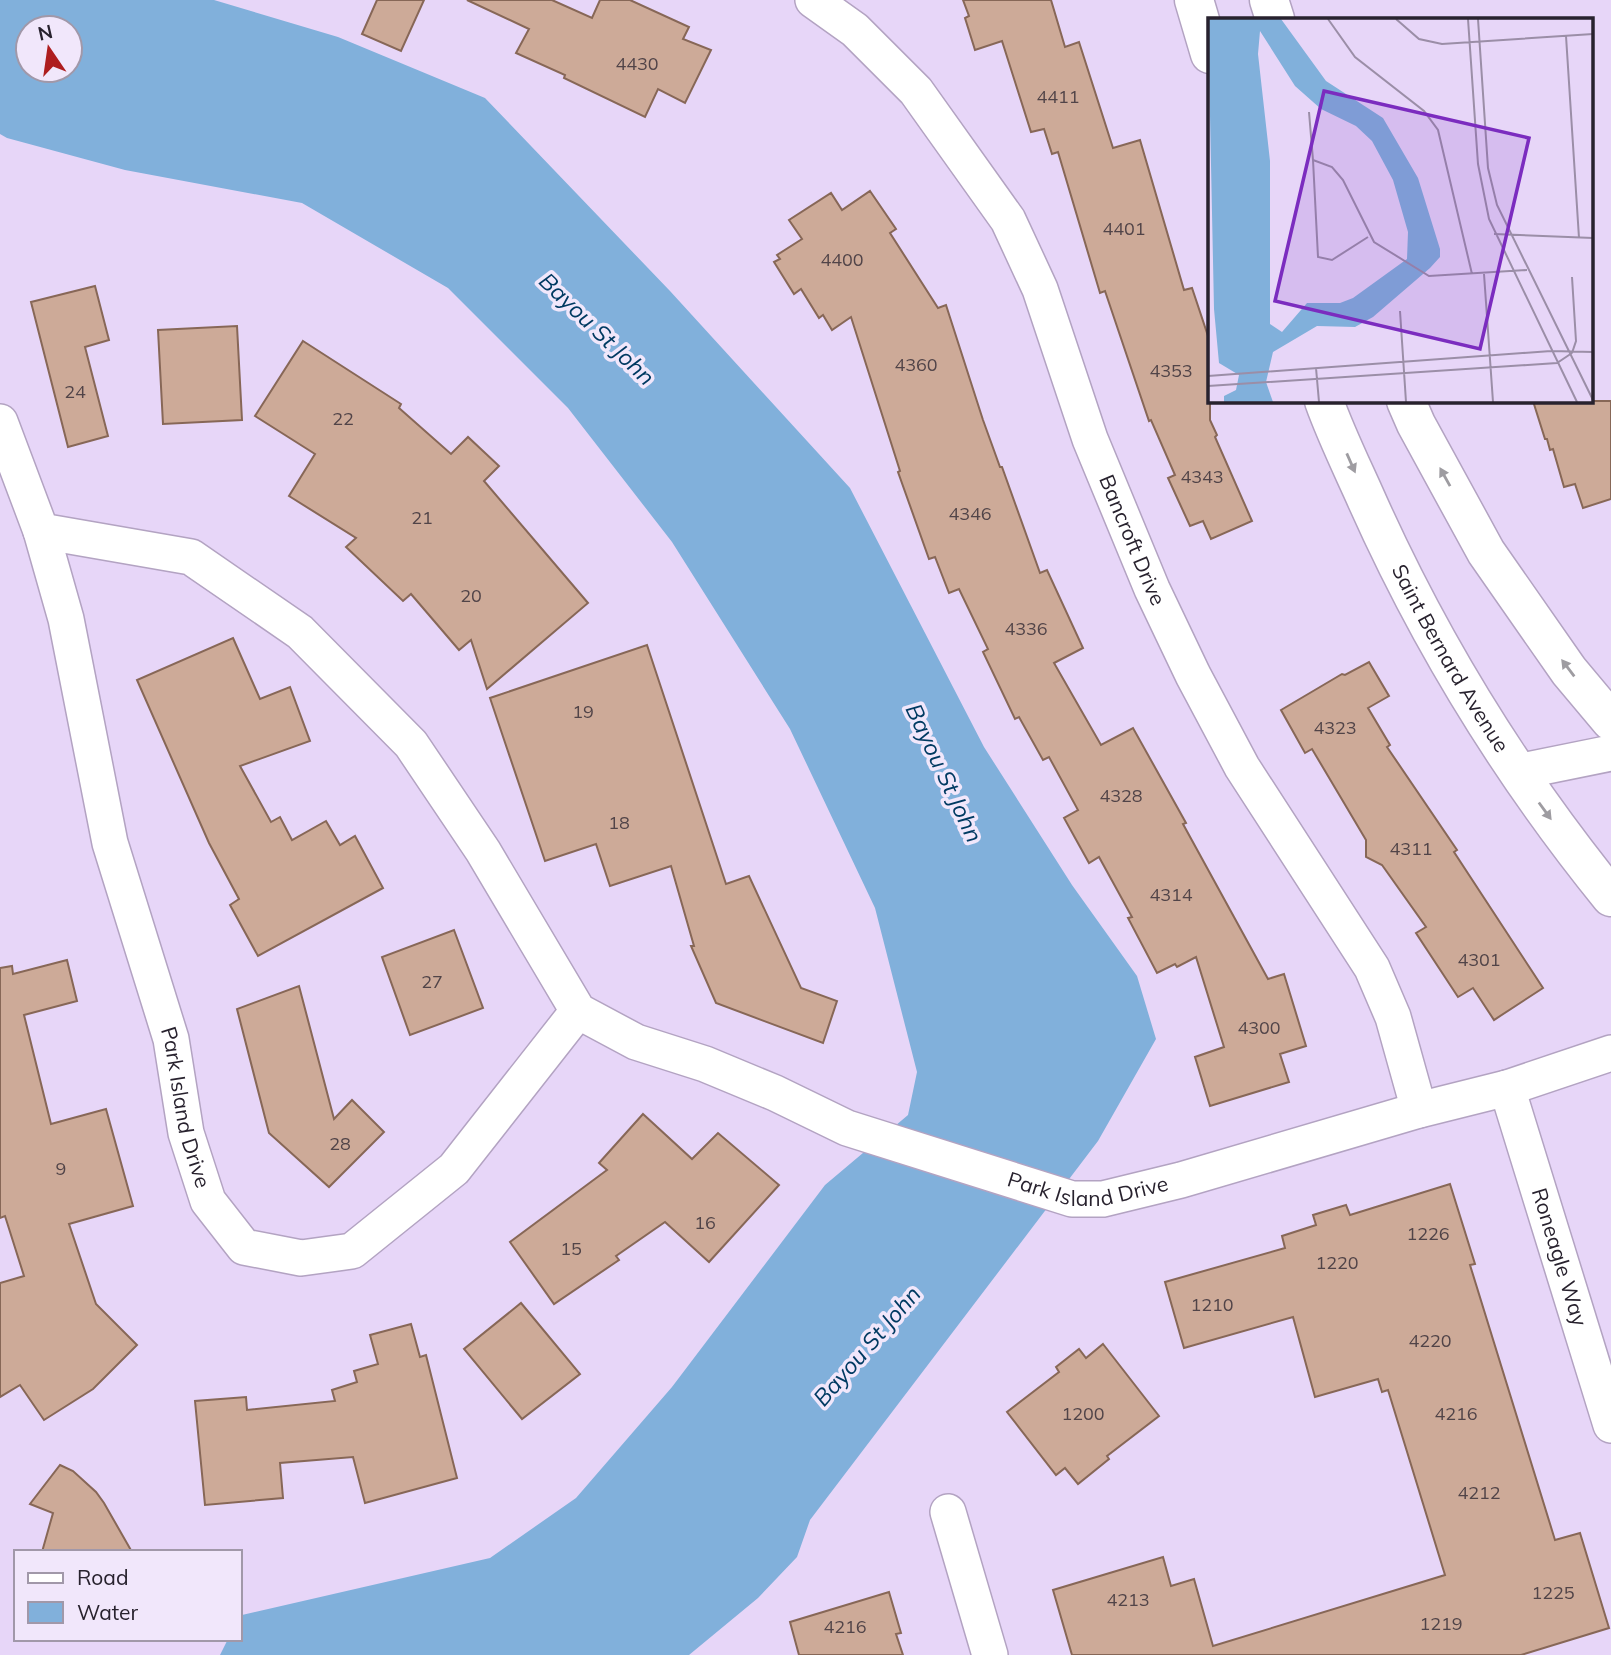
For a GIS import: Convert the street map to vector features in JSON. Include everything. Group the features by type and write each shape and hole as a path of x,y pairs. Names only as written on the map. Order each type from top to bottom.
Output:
{"main road":[{"path":"1194,0 1208,47"},
{"path":"1269,0 1275,18"},
{"name":"Saint Bernard Avenue","path":"1324,402 1387,545 1454,672 1517,772 1611,897"},
{"path":"1406,402 1486,552 1569,671 1611,721"}],"street":[{"name":"Bancroft Drive","path":"813,0 855,30 916,92 1008,220 1040,289 1090,439 1152,589 1193,675 1242,767 1372,968 1393,1017 1419,1110"},
{"name":"Park Island Drive","path":"0,422 41,530 66,619 110,843 171,1040 186,1133 208,1202 244,1247 301,1258 352,1251 454,1169 578,1011 636,1042 705,1064 775,1093 847,1128 1072,1199 1102,1199 1181,1180 1419,1110 1507,1088 1611,1052"},
{"path":"41,530 191,557 300,632 411,744 484,850 578,1011"},
{"path":"1517,772 1611,753"},
{"name":"Roneagle Way","path":"1507,1088 1611,1425"},
{"path":"948,1512 990,1655"}],"water":[{"name":"Bayou St John","path":"0,0 214,0 338,37 485,98 670,291 850,488 984,747 1072,885 1137,976 1156,1039 1098,1141 810,1520 797,1557 758,1598 689,1655 220,1655 227,1641 242,1641 242,1615 490,1558 576,1498 672,1387 825,1185 908,1115 917,1072 875,908 790,729 672,542 568,408 448,288 302,203 125,170 0,134"}],"building":[{"path":"377,0 424,0 401,51 362,34"},
{"path":"467,0 552,0 592,18 600,0 630,0 689,27 683,39 711,50 685,103 658,89 645,117 516,53 529,29"},
{"path":"963,0 1051,0 1065,47 1079,42 1113,148 1140,140 1184,290 1192,288 1208,336 1210,420 1252,521 1211,539 1203,521 1190,526 1168,478 1175,475 1151,420 1149,421 1105,291 1100,293 1058,152 1052,154 1044,129 1031,132 1002,41 975,50 965,18 969,16"},
{"path":"870,191 896,229 890,233 938,308 946,305 983,420 1040,573 1047,570 1083,648 1054,663 1101,745 1133,728 1268,979 1284,974 1306,1046 1280,1054 1289,1082 1210,1106 1195,1057 1224,1047 1196,957 1157,973 1128,918 1132,917 1099,857 1089,863 1064,818 1078,810 1049,757 1043,760 1019,717 1015,719 983,652 988,649 959,589 949,593 935,557 929,559 898,472 900,471 851,317 832,330 823,315 819,318 801,289 794,294 774,262 780,259 777,255 802,239 789,220 831,193 842,210"},
{"path":"95,286 109,340 85,347 108,436 68,447 31,302"},
{"path":"237,326 242,420 163,424 158,330"},
{"path":"303,341 401,404 399,408 451,454 468,437 499,466 484,481 588,603 487,689 471,640 459,650 411,594 403,601 346,547 356,538 289,496 315,454 255,416"},
{"path":"1611,401 1611,499 1583,508 1575,484 1564,487 1553,449 1550,450 1533,402"},
{"path":"233,638 260,699 290,687 310,741 240,766 271,822 280,817 292,840 326,821 340,845 355,836 383,888 258,956 230,905 239,899 209,843 137,680"},
{"path":"647,645 726,884 749,876 801,988 837,1001 823,1043 716,1003 691,946 694,946 671,866 610,886 596,844 545,861 490,698"},
{"path":"1369,662 1389,696 1368,708 1390,745 1387,747 1457,850 1454,852 1543,988 1494,1020 1473,988 1458,997 1416,933 1426,927 1382,865 1366,857 1366,840 1312,749 1305,753 1281,710 1342,674 1345,675"},
{"path":"454,930 483,1008 410,1035 382,957"},
{"path":"67,960 77,1001 24,1015 51,1124 106,1109 133,1206 69,1224 96,1304 137,1345 93,1389 44,1420 20,1385 0,1397 0,1283 24,1276 5,1216 0,1218 0,968 12,966 13,974"},
{"path":"299,986 334,1119 352,1100 384,1132 329,1187 269,1133 237,1009"},
{"path":"643,1114 692,1159 718,1133 779,1185 709,1262 665,1222 616,1256 619,1260 554,1304 510,1242 607,1170 599,1163"},
{"path":"1450,1184 1475,1264 1470,1265 1555,1540 1580,1533 1609,1628 1521,1655 1072,1655 1053,1590 1163,1557 1171,1586 1194,1579 1213,1646 1445,1575 1388,1390 1382,1392 1378,1379 1315,1397 1293,1317 1184,1348 1165,1282 1285,1248 1282,1236 1316,1225 1313,1215 1346,1205 1350,1215"},
{"path":"521,1303 580,1374 522,1419 464,1349"},
{"path":"411,1324 420,1357 426,1355 457,1478 365,1503 353,1457 280,1463 283,1498 205,1505 195,1401 246,1397 247,1410 335,1401 332,1390 357,1382 354,1371 378,1364 370,1335"},
{"path":"1103,1344 1159,1416 1107,1456 1109,1459 1078,1484 1065,1468 1056,1475 1007,1412 1059,1372 1056,1367 1079,1349 1086,1358"},
{"path":"60,1465 73,1471 96,1492 131,1550 43,1550 53,1513 30,1504"},
{"path":"889,1592 901,1633 896,1634 903,1655 799,1655 790,1622"}]}
